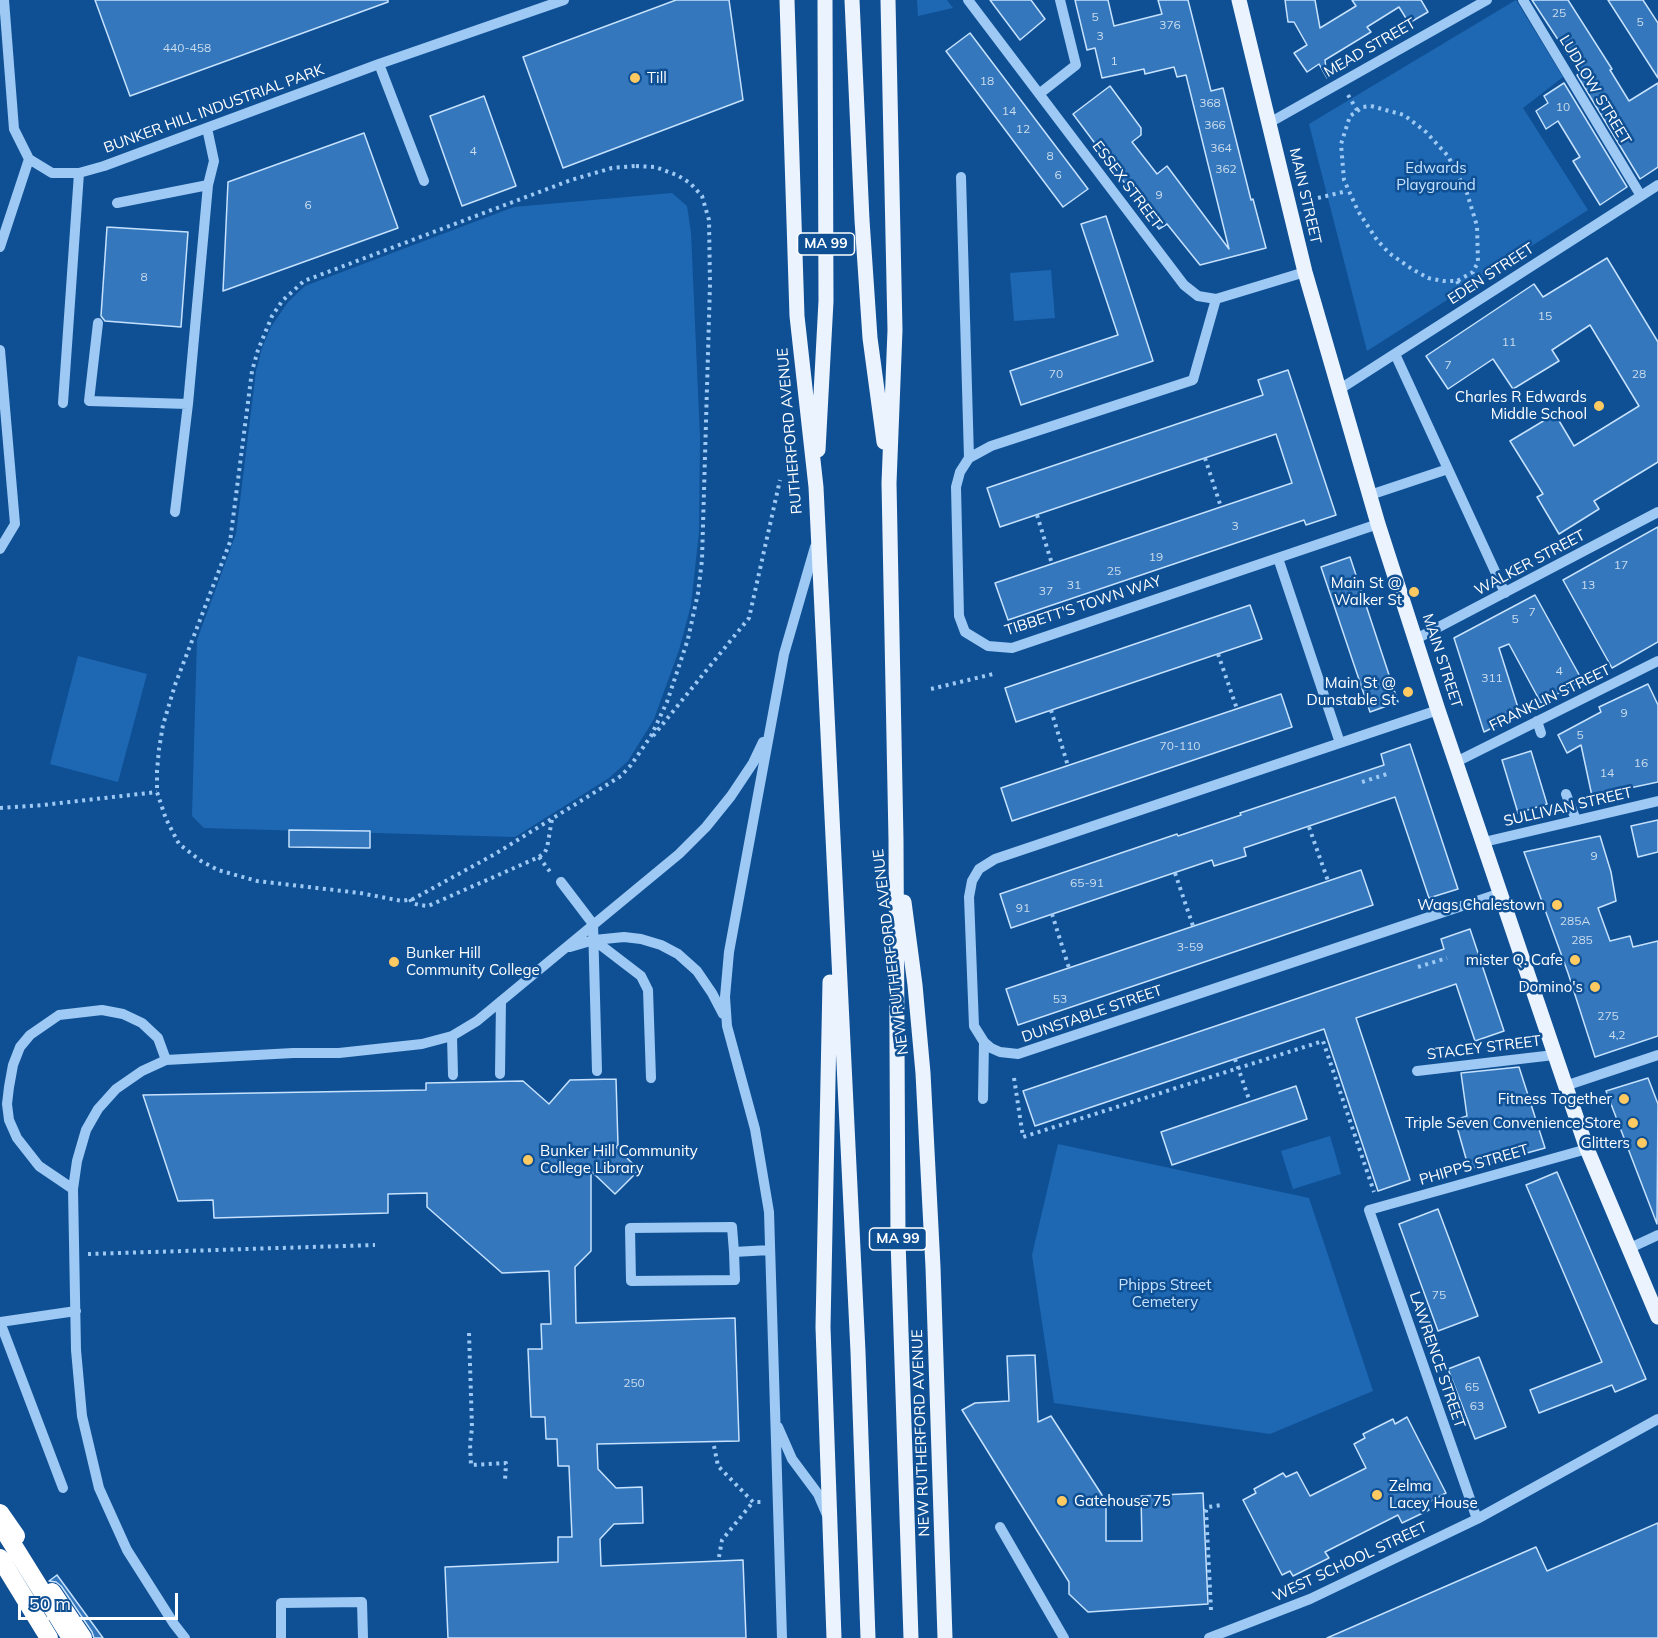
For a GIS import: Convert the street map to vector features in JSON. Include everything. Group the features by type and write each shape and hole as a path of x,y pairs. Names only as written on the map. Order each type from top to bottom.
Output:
{"highway":[{"path":"0,1512 82,1638"},
{"path":"0,1524 71,1638"},
{"path":"0,1558 49,1638"},
{"path":"0,1571 41,1638"}],"main road":[{"name":"RUTHERFORD AVENUE","path":"787,0 797,316 816,487 833,859"},
{"name":"MA 99","path":"816,487 825,325 825,0"},
{"name":"MA 99","path":"852,0 870,338 889,483 896,840"},
{"path":"888,0 895,330 889,483"},
{"name":"MAIN STREET","path":"1239,0 1305,272 1378,524 1438,710 1587,1149 1658,1317"},
{"name":"NEW RUTHERFORD AVENUE","path":"896,840 898,1240 911,1638"},
{"name":"NEW RUTHERFORD AVENUE","path":"896,840 915,985 923,1073 933,1267 945,1638"},
{"name":"MA 99","path":"833,859 858,1352 868,1638"},
{"path":"833,859 824,1319 834,1638"}],"street":[{"path":"0,247 29,159 14,129 4,0"},
{"name":"BUNKER HILL INDUSTRIAL PARK","path":"29,159 52,173 79,173 104,166 379,64 564,0"},
{"name":"ESSEX STREET","path":"968,0 1184,285 1198,296 1216,299"},
{"path":"1039,94 1076,65 1060,0"},
{"name":"MEAD STREET","path":"1269,123 1471,4 1487,0"},
{"name":"LUDLOW STREET","path":"1522,0 1641,196"},
{"path":"379,64 424,181"},
{"path":"175,512 188,404 208,185 214,161 207,128"},
{"path":"63,403 79,173"},
{"path":"962,177 969,458 991,446 1193,380 1216,299 1305,272"},
{"name":"EDEN STREET","path":"1340,389 1658,184"},
{"path":"117,203 208,185"},
{"path":"98,323 89,401 188,404"},
{"path":"0,350 15,524 0,549"},
{"path":"1395,354 1505,593"},
{"name":"TIBBETT'S TOWN WAY","path":"969,458 960,472 956,487 959,616 965,632 988,646 1012,648 1378,524"},
{"path":"1370,495 1448,469"},
{"name":"WALKER STREET","path":"1416,639 1658,512"},
{"path":"727,1026 725,997 729,952 770,728 789,635 817,538"},
{"path":"1278,558 1340,744"},
{"name":"FRANKLIN STREET","path":"1456,762 1658,661"},
{"path":"983,1099 984,1042 974,1026 969,897 972,881 979,869 995,859 1438,710"},
{"path":"1537,721 1541,733"},
{"path":"185,1638 127,1550 99,1488 82,1416 76,1350 74,1189 86,1130 98,1109 116,1089 142,1071 166,1060 293,1053 339,1053 422,1044 452,1036 501,1001 679,854 706,827 742,782 770,728"},
{"path":"1566,794 1576,820"},
{"name":"SULLIVAN STREET","path":"1484,842 1658,801"},
{"path":"561,882 593,924 597,1071"},
{"name":"DUNSTABLE STREET","path":"984,1042 1000,1052 1018,1054 1501,893"},
{"path":"561,951 594,940 633,938 651,941 669,948 687,962 704,980 727,1026 755,1129 769,1212 782,1638"},
{"path":"594,940 641,976 648,990 651,1078"},
{"path":"500,1074 501,1001"},
{"path":"74,1189 39,1166 17,1137 9,1120 7,1104 9,1087 13,1065 20,1047 30,1035 59,1015 102,1010 123,1014 142,1023 158,1038 166,1060"},
{"path":"452,1036 453,1075"},
{"name":"STACEY STREET","path":"1417,1071 1554,1055"},
{"path":"1566,1086 1658,1055"},
{"name":"PHIPPS STREET","path":"1369,1210 1587,1149"},
{"name":"LAWRENCE STREET","path":"1369,1210 1477,1520"},
{"path":"732,1227 734,1252 735,1280 631,1281 630,1228 732,1227"},
{"path":"1630,1248 1658,1235"},
{"path":"734,1252 770,1250"},
{"path":"63,1488 0,1322 76,1311"},
{"path":"774,1413 784,1444 792,1459 818,1494 831,1530"},
{"name":"WEST SCHOOL STREET","path":"1209,1638 1310,1599 1477,1520 1658,1419"},
{"path":"1000,1527 1064,1638"},
{"path":"281,1638 281,1603 362,1602 363,1638"}],"path":[{"path":"1348,94 1357,110"},
{"path":"1371,106 1404,115 1426,132 1448,156 1467,193 1477,226 1478,262 1473,272 1457,281 1428,278 1389,253 1377,240 1347,190 1341,162 1341,144 1350,116 1357,110 1371,106"},
{"path":"644,747 658,723 679,669 698,593 704,527 710,284 710,220 702,196 690,183 656,167 612,168 571,180 304,281 283,300 272,316 252,370 230,542 175,685 163,724 157,771 158,792 166,819 179,844 218,870 257,881 360,893 402,901 459,874 621,776 749,618 780,480"},
{"path":"1318,198 1347,190"},
{"path":"1457,281 1463,293"},
{"path":"1205,458 1221,507"},
{"path":"1037,514 1052,564"},
{"path":"1218,654 1237,709"},
{"path":"931,688 993,674"},
{"path":"1051,710 1068,765"},
{"path":"1362,782 1387,774"},
{"path":"0,808 158,792"},
{"path":"410,899 412,903 428,906 539,857 547,848 552,819"},
{"path":"1309,826 1328,881"},
{"path":"1175,873 1193,926"},
{"path":"1052,914 1069,968"},
{"path":"1418,967 1447,958"},
{"path":"1014,1078 1023,1137 1323,1041 1375,1196"},
{"path":"1235,1059 1250,1102"},
{"path":"75,1254 375,1245"},
{"path":"469,1333 471,1465 506,1463 505,1481"},
{"path":"714,1446 718,1466 753,1502 762,1502"},
{"path":"719,1557 722,1539 753,1502"},
{"path":"1211,1610 1206,1510 1208,1507 1222,1505"}],"green space":[{"path":"917,0 947,0 953,8 918,16"},
{"name":"Edwards Playground","path":"1516,0 1563,77 1523,108 1588,210 1367,351 1309,124"},
{"path":"672,193 687,206 691,233 700,438 699,532 691,605 679,650 654,719 628,761 609,778 515,837 204,828 192,816 197,640 236,534 256,371 262,348 271,327 288,302 305,286 514,207"},
{"path":"1051,270 1055,318 1014,321 1010,273"},
{"path":"78,656 147,674 118,782 50,764"},
{"path":"1330,1136 1341,1174 1293,1189 1281,1151"},
{"name":"Phipps Street Cemetery","path":"1058,1144 1309,1198 1373,1391 1270,1434 1054,1403 1032,1255"}],"building":[{"path":"95,0 388,0 388,2 130,96"},
{"name":"Till","path":"676,0 729,0 743,100 563,168 523,57"},
{"path":"990,0 1031,0 1045,19 1020,40"},
{"path":"1075,0 1108,0 1114,26 1162,14 1158,0 1188,0 1211,91 1223,88 1251,200 1253,199 1266,248 1200,265 1167,224 1159,229 1073,114 1110,86 1141,128 1141,135 1132,142 1157,174 1167,166 1229,249 1186,75 1177,77 1174,67 1145,74 1144,69 1102,78 1095,48 1087,50"},
{"path":"1285,0 1315,0 1320,28 1356,6 1352,0 1421,0 1428,12 1409,23 1399,7 1367,27 1371,32 1325,60 1327,78 1319,64 1307,72 1294,53 1307,45 1294,22 1288,22"},
{"path":"1532,0 1568,0 1612,69 1610,70 1629,101 1658,83 1658,167 1640,179 1577,75 1580,73"},
{"path":"1608,0 1643,0 1658,23 1658,78"},
{"path":"970,33 1088,189 1063,207 946,51"},
{"path":"1564,83 1627,187 1600,205 1573,161 1580,157 1558,121 1546,129 1536,111 1548,103 1544,96"},
{"path":"484,96 516,186 462,206 430,116"},
{"path":"364,133 398,228 223,291 228,182"},
{"path":"1106,216 1153,361 1021,405 1010,371 1118,335 1081,224"},
{"path":"107,227 188,232 181,327 105,321 101,316"},
{"path":"1607,258 1658,342 1658,462 1594,501 1599,509 1559,534 1537,497 1543,494 1510,441 1555,414 1574,446 1639,406 1590,325 1552,350 1559,361 1513,389 1493,359 1448,389 1426,356 1534,284 1543,297"},
{"path":"1288,370 1336,515 1306,525 1304,520 1008,620 995,583 1292,483 1276,434 1000,527 987,488 1263,395 1258,380"},
{"path":"1658,527 1658,642 1612,668 1563,580"},
{"path":"1350,557 1398,702 1370,712 1321,567"},
{"path":"1535,595 1582,680 1541,703 1509,644 1499,648 1520,714 1484,732 1454,638"},
{"path":"1250,605 1262,639 1016,722 1005,688"},
{"path":"1648,684 1658,705 1658,782 1592,796 1581,745 1567,753 1558,735 1601,712 1599,707"},
{"path":"1281,694 1292,727 1012,821 1001,788"},
{"path":"1410,744 1458,889 1429,898 1395,797 1244,848 1246,856 1214,866 1212,860 1011,928 1000,894 1177,834 1178,836 1241,815 1240,813 1384,765 1381,754"},
{"path":"1531,751 1547,804 1518,813 1502,760"},
{"path":"1658,820 1658,852 1638,857 1631,826"},
{"path":"289,830 370,831 370,848 289,847"},
{"path":"1600,836 1611,872 1616,901 1598,908 1610,941 1630,936 1633,947 1658,941 1658,1036 1595,1057 1568,973 1524,852"},
{"path":"1361,870 1373,905 1018,1025 1006,989"},
{"path":"1470,929 1504,1031 1475,1041 1456,984 1356,1018 1410,1180 1378,1191 1324,1029 1035,1126 1023,1091 1444,949 1441,939"},
{"path":"1519,1067 1545,1148 1469,1169 1455,1120 1467,1116 1461,1073"},
{"path":"1648,1078 1658,1104 1657,1224 1606,1091"},
{"path":"616,1079 618,1145 616,1147 639,1170 615,1194 591,1171 591,1251 575,1267 576,1323 735,1318 739,1441 597,1444 598,1469 616,1488 642,1487 643,1523 614,1524 600,1539 601,1566 743,1560 746,1638 448,1638 445,1567 558,1562 558,1537 572,1537 569,1466 558,1466 557,1439 546,1439 545,1417 531,1417 528,1349 542,1349 541,1324 551,1324 549,1271 502,1273 427,1207 427,1193 388,1194 388,1213 214,1218 213,1200 178,1201 143,1095 426,1090 426,1083 523,1081 549,1104 570,1080"},
{"path":"1296,1086 1307,1119 1172,1165 1161,1132"},
{"path":"1557,1172 1646,1379 1615,1392 1612,1385 1539,1413 1530,1390 1602,1362 1526,1185"},
{"path":"1438,1209 1478,1316 1438,1331 1399,1224"},
{"name":"Gatehouse 75","path":"1035,1355 1038,1422 1051,1416 1102,1495 1106,1507 1106,1541 1142,1541 1141,1496 1203,1493 1208,1604 1088,1612 1069,1594 1069,1582 962,1410 975,1403 1009,1401 1007,1356"},
{"path":"1479,1357 1506,1427 1475,1439 1448,1369"},
{"name":"Zelma Lacey House","path":"1407,1417 1446,1493 1425,1504 1429,1510 1402,1523 1398,1515 1325,1552 1329,1558 1293,1576 1290,1571 1282,1575 1243,1500 1256,1493 1254,1489 1283,1473 1286,1477 1297,1472 1310,1496 1366,1468 1354,1444 1365,1438 1363,1434 1393,1419 1395,1424"},
{"path":"1658,1523 1658,1638 1327,1638 1536,1547 1547,1571"},
{"path":"57,1575 103,1638 94,1638 61,1586 49,1581"}],"railway":[{"path":"0,1529 81,1638"},
{"path":"0,1568 52,1638"}],"place":[{"name":"Till","path":"635,78"},
{"name":"Charles R Edwards Middle School","path":"1599,406"},
{"name":"Main St @ Walker St","path":"1414,592"},
{"name":"Main St @ Dunstable St","path":"1408,692"},
{"name":"Wags Chalestown","path":"1557,905"},
{"name":"mister Q. Cafe","path":"1575,960"},
{"name":"Bunker Hill Community College","path":"394,962"},
{"name":"Domino's","path":"1595,987"},
{"name":"Fitness Together","path":"1624,1099"},
{"name":"Triple Seven Convenience Store","path":"1633,1123"},
{"name":"Glitters","path":"1642,1143"},
{"name":"Bunker Hill Community College Library","path":"528,1160"},
{"name":"Zelma Lacey House","path":"1377,1495"},
{"name":"Gatehouse 75","path":"1062,1501"}]}
